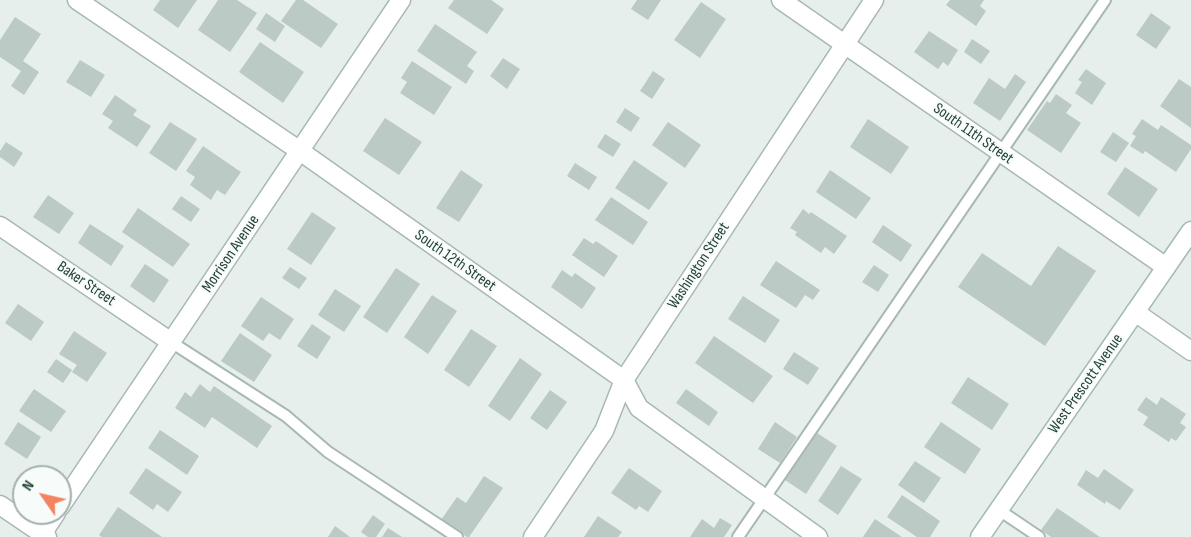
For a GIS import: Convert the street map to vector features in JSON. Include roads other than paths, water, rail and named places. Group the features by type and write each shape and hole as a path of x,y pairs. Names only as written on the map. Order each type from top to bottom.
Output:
{"street":[{"name":"South 12th Street","path":"77,0 300,151 624,380 639,408 818,537"},
{"name":"Morrison Avenue","path":"72,489 401,0"},
{"name":"South 11th Street","path":"781,0 1166,267"},
{"name":"Washington Street","path":"533,537 604,431 624,380 874,0"},
{"name":"Baker Street","path":"0,226 171,342"},
{"name":"West Prescott Avenue","path":"980,537 1191,231"},
{"path":"1135,312 1191,351"},
{"path":"0,505 43,536"}],"lane":[{"path":"738,537 1105,0"},
{"path":"171,342 286,416 328,452 458,537"},
{"path":"999,510 1039,537"}]}
